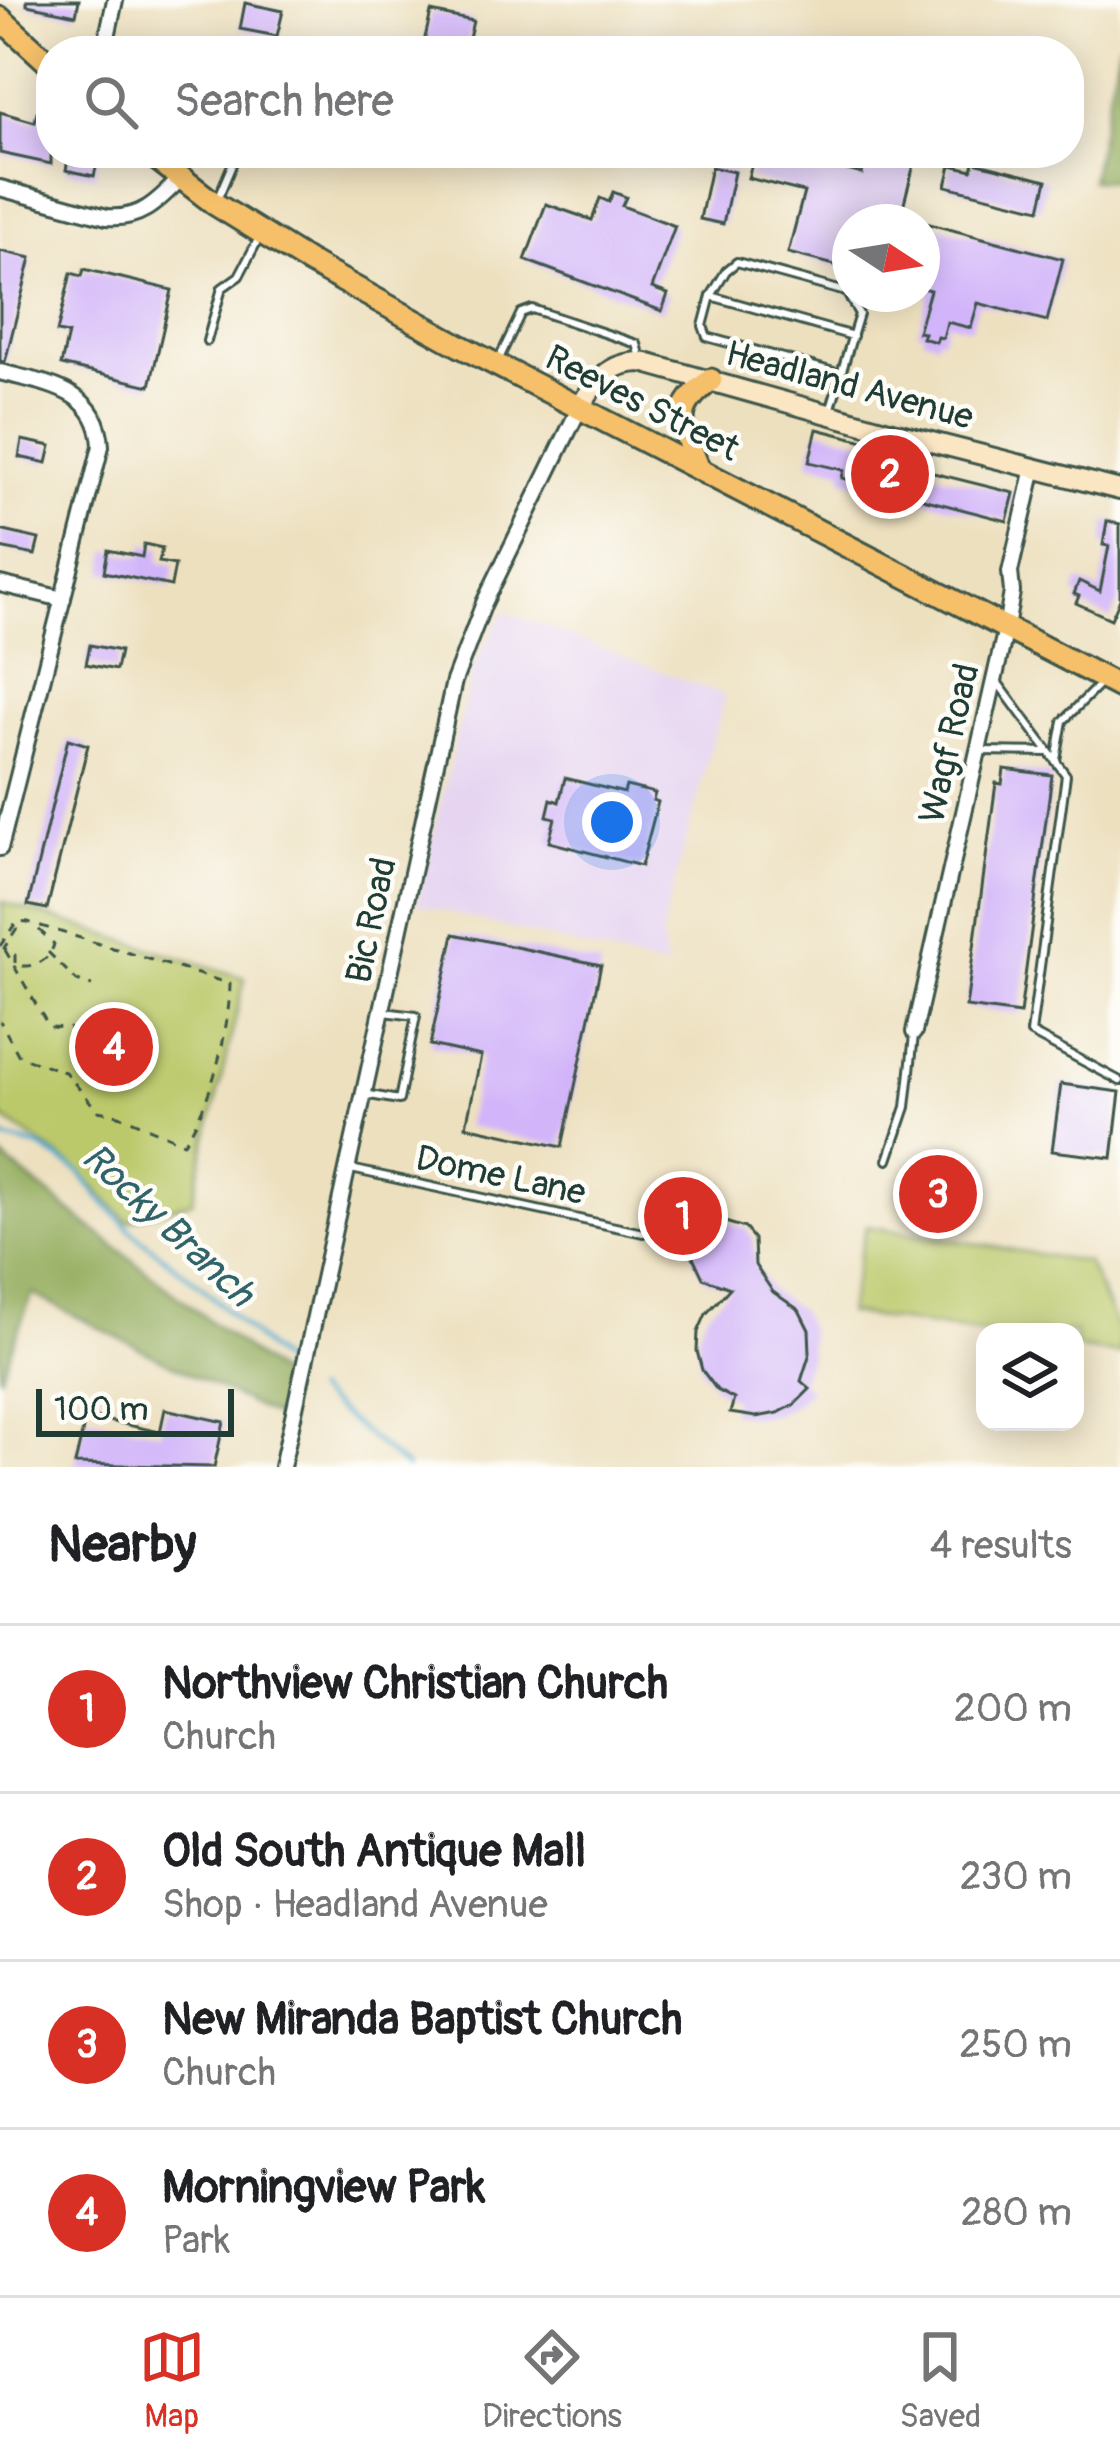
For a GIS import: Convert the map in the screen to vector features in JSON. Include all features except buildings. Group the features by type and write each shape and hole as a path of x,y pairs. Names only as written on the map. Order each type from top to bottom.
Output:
{"main road":[{"path":"0,18 36,51"},
{"name":"Reeves Street","path":"168,168 262,233 496,364 1112,683"},
{"path":"580,407 605,373 622,364 641,362"},
{"name":"Headland Avenue","path":"641,362 1120,490"},
{"path":"698,466 682,417 688,399 711,380"}],"street":[{"path":"107,36 115,0"},
{"path":"0,188 125,218 152,206 180,178"},
{"path":"0,372 67,390 88,406 98,424 100,456 0,848"},
{"name":"Bic Road","path":"282,1467 454,681 484,603 580,407"},
{"name":"Wagf Road","path":"914,1032 1006,628 1010,572 1034,468"},
{"path":"0,584 63,599"}],"lane":[{"path":"215,204 231,168"},
{"path":"207,340 222,288 238,276 262,233"},
{"path":"829,414 853,336 859,314 846,292 737,262 726,271 711,296 703,326 707,337 841,374"},
{"path":"711,296 853,336"},
{"path":"496,364 514,323 532,309 637,344 641,362"},
{"path":"995,679 1066,775 1031,1033 1120,1082"},
{"path":"1056,763 1064,721 1112,683"},
{"path":"976,751 1047,752"},
{"path":"363,1094 399,1100 416,1016 380,1012"},
{"path":"888,1160 906,1107 914,1032"},
{"name":"Dome Lane","path":"347,1168 643,1233"}],"path":[{"path":"14,965 38,966 54,944 32,923"},
{"path":"0,1021 19,1056 65,1072 98,1111 119,1114 184,1143 202,1117 229,1012 230,984 32,923 16,926 2,946 49,1028 83,1029"},
{"path":"50,953 77,981 92,986"}],"shaded area":[{"path":"505,611 725,696 661,933 666,969 417,904 473,667"}],"green space":[{"path":"1120,42 1120,181 1091,180"},
{"path":"2,902 245,978 192,1201 128,1221 73,1166 0,1116"},
{"path":"0,1156 290,1384 276,1417 32,1294 0,1378"},
{"path":"866,1226 1087,1262 1120,1334 1120,1354 1084,1349 1084,1323 976,1323 976,1333 847,1313"}],"waterway":[{"name":"Rocky Branch","path":"0,1137 40,1147 80,1172 136,1235 203,1288 291,1371"},
{"name":"Rocky Branch","path":"314,1391 406,1467"}],"place":[{"name":"Old South Antique Mall","path":"890,474"},
{"name":"Morningview Park","path":"114,1047"},
{"name":"New Miranda Baptist Church","path":"938,1194"},
{"name":"Northview Christian Church","path":"683,1216"}]}
